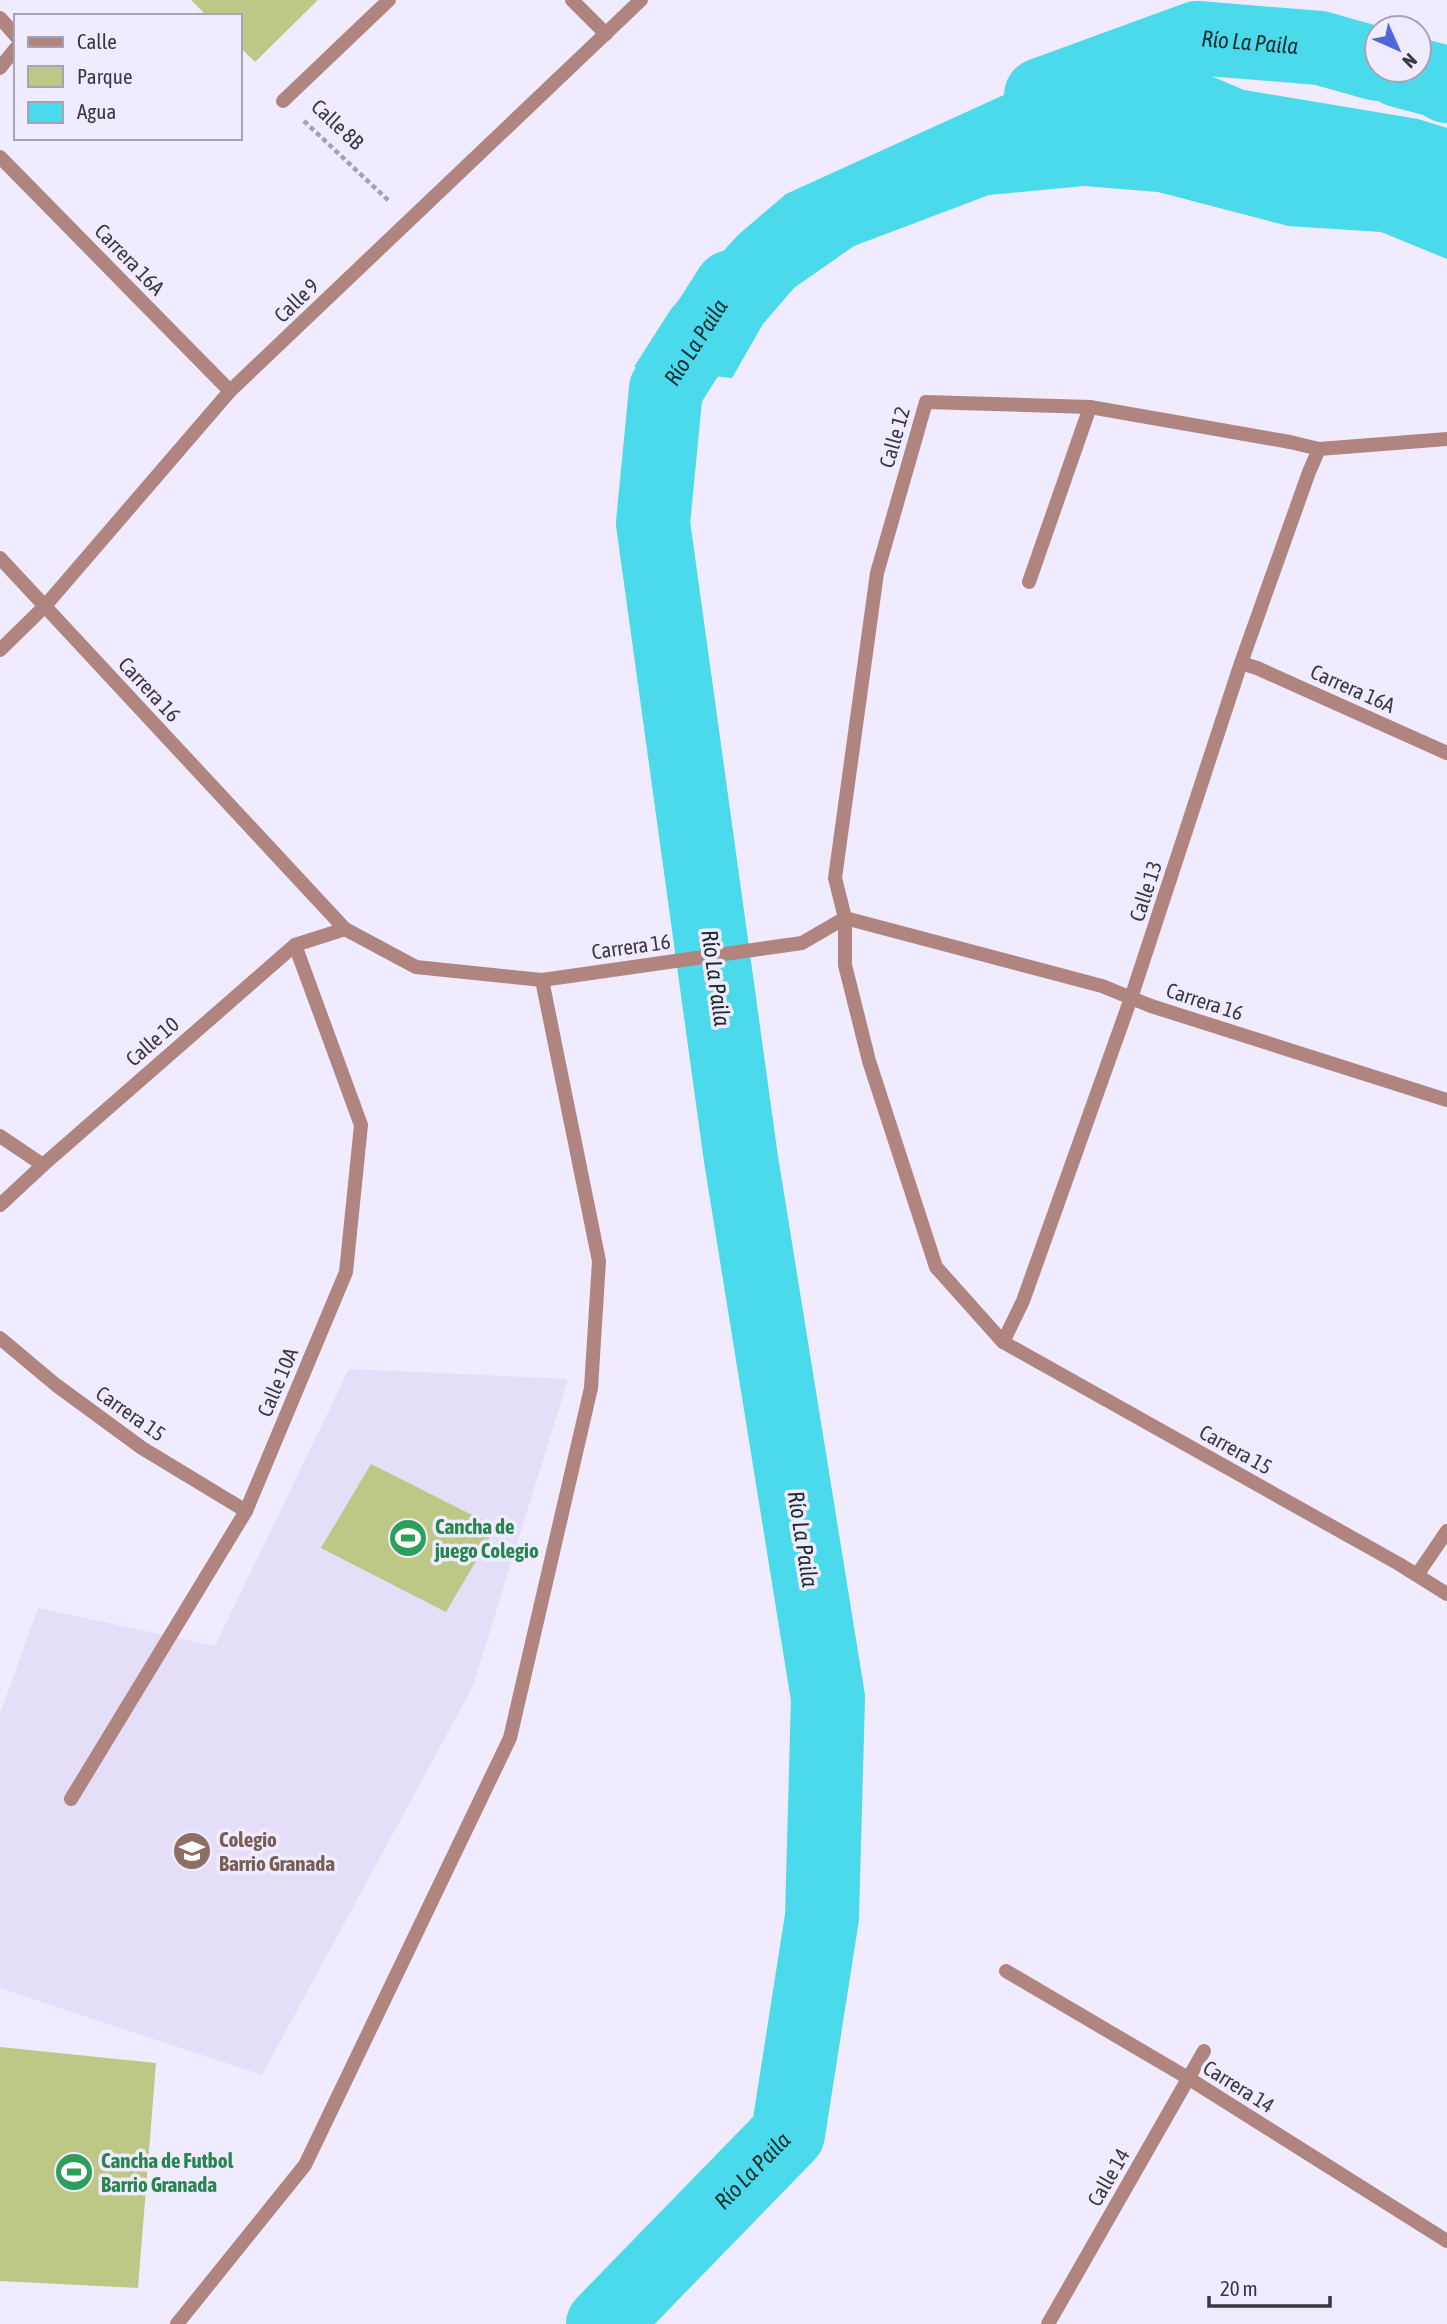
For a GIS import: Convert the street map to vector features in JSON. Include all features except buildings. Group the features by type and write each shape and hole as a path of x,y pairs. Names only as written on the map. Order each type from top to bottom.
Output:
{"street":[{"name":"Calle 8B","path":"283,101 389,0"},
{"path":"572,0 606,34"},
{"name":"Calle 9","path":"0,650 45,606 230,391 641,0"},
{"path":"0,18 14,34"},
{"path":"0,68 14,50"},
{"name":"Carrera 16A","path":"0,156 230,391"},
{"name":"Calle 12","path":"845,918 835,878 877,573 926,402 1090,407 1319,449 1447,439"},
{"path":"1028,582 1090,407"},
{"name":"Calle 13","path":"1003,1342 1023,1301 1131,998 1241,663 1319,449"},
{"name":"Carrera 16","path":"0,558 345,929 416,967 542,980 802,943 845,918 1102,986 1131,998 1447,1100"},
{"name":"Carrera 16A","path":"1241,663 1447,753"},
{"name":"Carrera 15","path":"845,918 845,965 869,1061 936,1267 1003,1342 1447,1594"},
{"name":"Calle 10","path":"0,1205 295,945 345,929"},
{"name":"Calle 10A","path":"71,1799 246,1511 346,1272 361,1125 295,945"},
{"path":"177,2324 305,2165 510,1738 591,1388 599,1261 542,980"},
{"path":"0,1136 43,1165"},
{"name":"Carrera 15","path":"0,1338 56,1385 142,1448 246,1511"},
{"path":"1417,1576 1447,1531"},
{"name":"Carrera 14","path":"1006,1970 1188,2078 1447,2241"},
{"name":"Calle 14","path":"1048,2324 1204,2051"}],"path":[{"name":"Calle 8B","path":"283,101 410,220"}],"shaded area":[{"name":"Colegio Barrio Granada","path":"349,1369 568,1379 473,1686 262,2075 0,1988 0,1714 38,1608 215,1646"}],"green space":[{"path":"191,0 318,0 255,62 242,49 242,14 205,14"},
{"name":"Cancha de juego Colegio","path":"371,1464 496,1527 446,1612 321,1548"},
{"name":"Cancha de Futbol Barrio Granada","path":"0,2047 156,2063 138,2288 0,2281"}],"water":[{"path":"1169,58 1244,90 1418,119 1447,128 1447,259 1381,232 1288,226 1158,192 1084,186 989,195 854,246 794,288 763,324 732,378 634,367 671,309 738,235 786,194 1074,63"}],"waterway":[{"name":"Río La Paila","path":"1041,95 1197,38 1320,48 1363,60"},
{"name":"Río La Paila","path":"1433,79 1447,86"},
{"name":"Río La Paila","path":"603,2324 788,2134 822,1917 828,1698 741,1159 653,523 666,389 731,287"}],"place":[{"name":"Cancha de juego Colegio","path":"408,1538"},
{"name":"Colegio Barrio Granada","path":"192,1851"},
{"name":"Cancha de Futbol Barrio Granada","path":"74,2172"}]}
